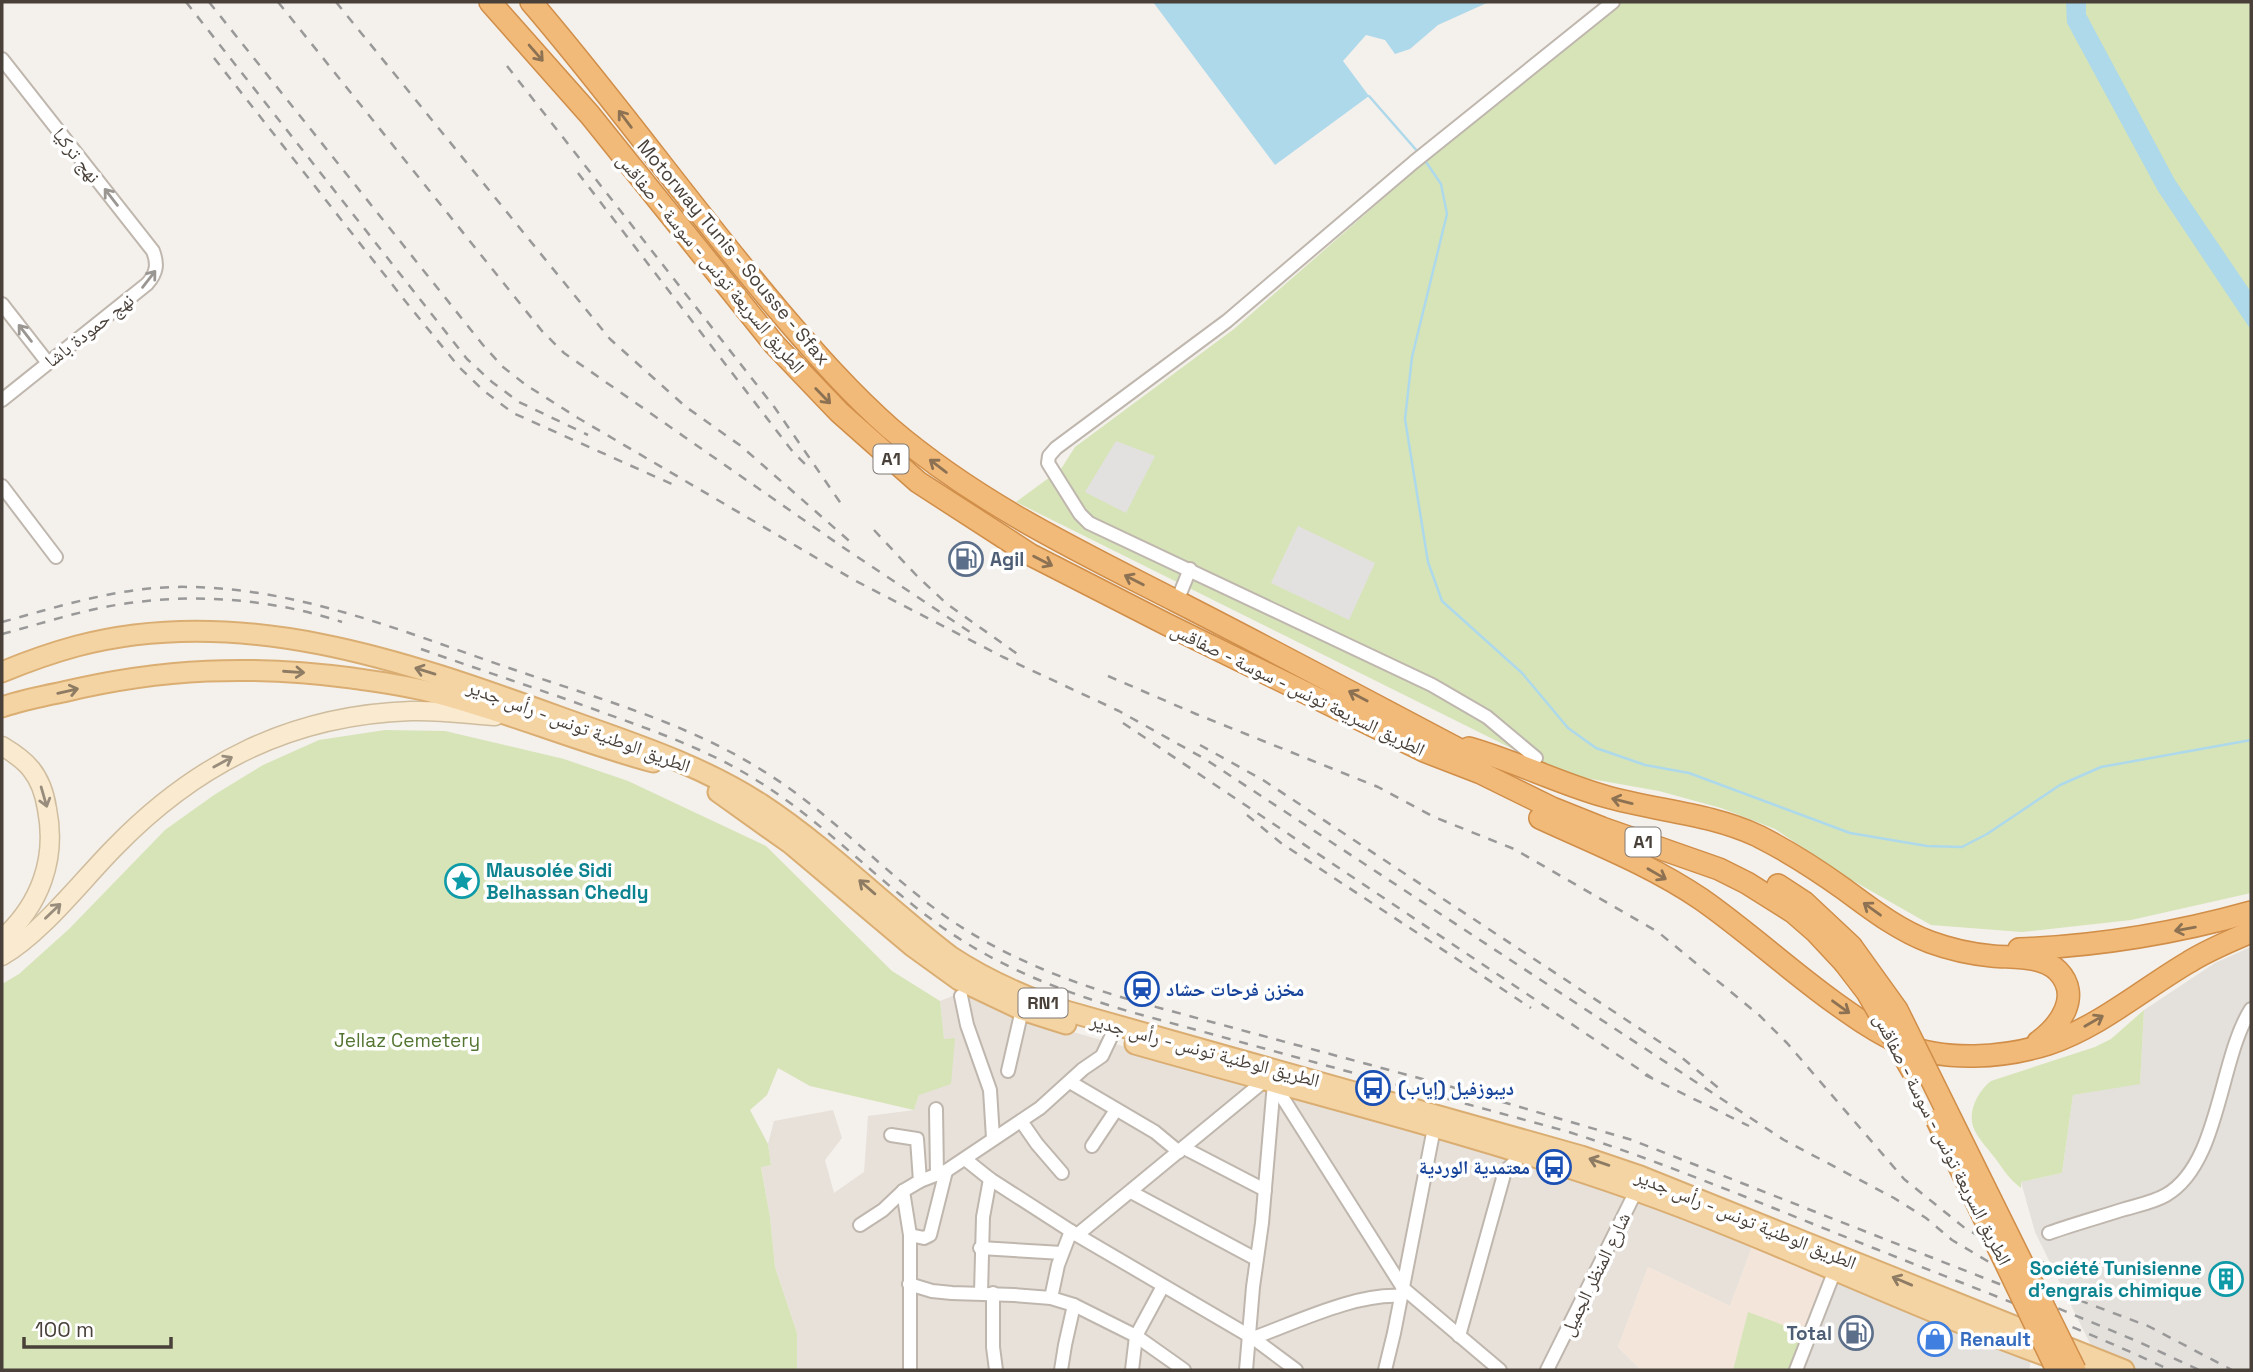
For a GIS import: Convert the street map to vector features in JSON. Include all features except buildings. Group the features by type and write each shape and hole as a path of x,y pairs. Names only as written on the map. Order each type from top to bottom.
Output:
{"highway":[{"name":"الطريق السريعة تونس - سوسة - صفاقس","path":"490,2 590,115 774,344 839,412 918,482 1031,555 1166,624 1432,745 1557,797 1724,856 1755,871 1804,902 1848,954 1907,1062 2057,1370"},
{"name":"Motorway Tunis - Sousse - Sfax","path":"531,2 593,76 751,278 807,344 891,429 956,480 1055,540 1177,601 1432,745"},
{"path":"2031,1047 2058,1025 2067,1006 2066,986 2058,972 2046,963 1953,948 1908,933 1807,863 1758,836 1727,823 1604,796 1501,757 1432,745 1438,765 1477,787 1640,864 1699,898 1793,973 1868,1027 1904,1045 1942,1053 1976,1056 2006,1054 2059,1040 2192,960 2251,932"},
{"path":"1953,948 2015,949 2078,945 2201,926 2251,912"},
{"name":"الطريق السريعة تونس - سوسة - صفاقس","path":"1848,954 1869,968 1897,1010 2075,1370"}],"main road":[{"name":"الطريق الوطنية تونس - رأس جدير","path":"2,672 78,646 123,637 229,631 326,645 431,672 644,747 731,786 785,821 950,957 975,973 1024,996 1272,1078 1522,1155 1639,1184 2124,1370"},
{"name":"الطريق الوطنية تونس - رأس جدير","path":"2,707 101,683 199,670 243,669 303,672 400,685 524,719 615,752 655,763 721,793 791,844 935,964 959,980 1022,1010 1111,1037 1581,1156 1835,1270 2042,1355 2087,1370"},
{"path":"2,956 23,941 147,814 200,776 256,746 311,725 377,713 444,711 524,719"},
{"path":"2,746 32,769 40,785 48,814 51,846 48,867 36,897 15,927 2,939"}],"street":[{"path":"1536,758 1487,717 1432,685 1083,519 1050,469 1049,456 1056,448 1227,321 1414,162 1609,4"},
{"name":"نهج تركيا","path":"2,59 153,251"},
{"name":"نهج حمودة باشا","path":"2,400 147,284 153,278 157,265 153,251"},
{"path":"2,304 48,363"},
{"path":"2,486 56,557"},
{"path":"1177,601 1190,569"},
{"path":"961,996 967,1025 990,1090 993,1138"},
{"path":"2049,1233 2150,1201 2167,1194 2180,1182 2199,1157 2211,1127 2232,1049 2241,1025 2251,1009"},
{"path":"1008,1071 1022,1010"},
{"path":"860,1225 883,1210 903,1191 942,1173 1040,1108 1102,1056 1111,1037"},
{"path":"1051,1298 1062,1253 1074,1233 1131,1192 1272,1078"},
{"path":"1246,1370 1265,1190 1272,1078"},
{"path":"1272,1078 1402,1292 1500,1370"},
{"path":"1070,1082 1181,1150 1265,1190"},
{"path":"909,1235 923,1238 930,1235 942,1173 936,1109"},
{"path":"1092,1146 1116,1110"},
{"path":"1021,1121 1062,1173"},
{"path":"1385,1370 1434,1128"},
{"path":"891,1136 917,1139 920,1181"},
{"path":"1459,1336 1504,1171 1522,1155"},
{"path":"965,1159 990,1179 1074,1233 1251,1337 1296,1370"},
{"path":"990,1179 980,1248 996,1370"},
{"name":"شارع المنظر الجميل","path":"1547,1370 1639,1184"},
{"path":"903,1191 909,1235 910,1370"},
{"path":"1131,1192 1256,1259"},
{"path":"980,1248 1062,1253"},
{"path":"1796,1370 1835,1270"},
{"path":"909,1283 932,1291 1051,1298 1136,1336 1184,1370"},
{"path":"1132,1370 1136,1336 1163,1286"},
{"path":"1251,1337 1356,1301 1402,1292"},
{"path":"1062,1370 1074,1306"}],"shaded area":[{"path":"1116,441 1155,456 1126,513 1085,492"},
{"path":"1298,526 1375,563 1349,620 1271,583"},
{"path":"2251,947 2251,1370 2103,1370 2035,1232 2021,1182 2062,1173 2073,1095 2140,1083 2144,1010 2215,963"},
{"path":"965,991 1034,1021 1497,1152 1754,1241 1730,1306 1648,1267 1618,1347 1641,1370 797,1370 797,1333 775,1267 761,1166 771,1165 768,1144 774,1121 833,1110 842,1138 825,1160 834,1193 864,1172 868,1116 914,1110 919,1095 954,1038 944,1040 940,1001"},
{"path":"1754,1241 1832,1273 1810,1335 1748,1313 1733,1370 1641,1370 1618,1347 1648,1267 1730,1306"},
{"path":"1832,1273 2032,1355 2029,1370 1797,1370"}],"green space":[{"path":"1618,2 2251,2 2251,893 2131,920 2022,932 1931,925 1850,879 1775,829 1721,808 1659,791 1563,774 1016,502 1061,469 1075,447 1234,329 1418,168"},
{"name":"Jellaz Cemetery","path":"385,730 445,731 564,759 628,781 766,846 892,971 940,1001 944,1039 955,1038 951,1084 919,1095 914,1110 810,1086 778,1068 767,1095 750,1110 768,1144 771,1165 761,1167 775,1267 797,1333 797,1370 2,1370 2,984 19,974 69,929 165,830 214,795 263,765 319,740"},
{"path":"2144,1010 2140,1084 2073,1095 2062,1173 2021,1182 2021,1188 2007,1174 1975,1131 1972,1111 1981,1091 1991,1081 2095,1047 2111,1039"},
{"path":"1748,1312 1810,1335 1797,1370 1733,1370"}],"water":[{"path":"1153,2 1489,2 1438,25 1410,49 1395,54 1385,40 1366,35 1343,61 1369,96 1275,165"},
{"path":"2066,2 2086,2 2086,14 2175,180 2251,292 2251,330 2158,191 2067,23"}],"waterway":[{"path":"1369,96 1418,152"},
{"path":"1424,159 1441,184 1447,214 1412,357 1405,419 1428,562 1442,601 1522,673 1568,728 1596,748 1645,765 1689,773 1850,833 1927,846 1962,847 1987,834 2060,785 2101,767 2251,740"}],"railway":[{"path":"186,2 467,359 519,402 588,435"},
{"path":"209,2 483,345 503,367 526,385 854,580 1003,657 1119,711 1205,759 1784,1140 1894,1198 1926,1218 1952,1240 1989,1262 2052,1290 2148,1326 2232,1370"},
{"path":"278,2 542,331 564,353 844,548 970,632"},
{"path":"336,2 610,339 686,407 741,446 855,546"},
{"path":"214,58 406,302 459,367 484,391 513,413 674,485"},
{"path":"507,66 775,408 844,508"},
{"path":"578,173 793,452 809,468"},
{"path":"874,530 947,604 1023,658"},
{"path":"2,622 119,593 191,587 274,596 396,628 644,714 739,756 791,790 835,824 942,914 1011,955 1059,976 1134,1001 1452,1087 1632,1140 2007,1287 2199,1370"},
{"path":"2,634 105,607 164,600 254,602 342,622"},
{"path":"421,649 647,728 743,772 828,833 935,922 981,952 1029,976 1131,1012 1608,1145 2024,1307 2170,1370"},
{"path":"1108,676 1378,787 1434,817 1514,849 1658,932 1759,1015 1787,1043 1904,1179 1966,1229 2016,1255 2044,1263 2066,1266 2147,1263 2199,1278"},
{"path":"1123,723 1652,1078"},
{"path":"1200,745 1263,780 1675,1052 1721,1090"},
{"path":"1247,815 1281,843 1531,1008"},
{"path":"1645,1075 1749,1126"}],"place":[{"name":"Agil","path":"966,559"},
{"name":"Mausolée Sidi Belhassan Chedly","path":"462,881"},
{"name":"مخزن فرحات حشاد","path":"1142,989"},
{"name":"ديبوزفيل (إياب)","path":"1373,1088"},
{"name":"معتمدية الوردية","path":"1554,1167"},
{"name":"Société Tunisienne d'engrais chimique","path":"2226,1279"},
{"name":"Total","path":"1856,1333"},
{"name":"Renault","path":"1935,1339"}]}
